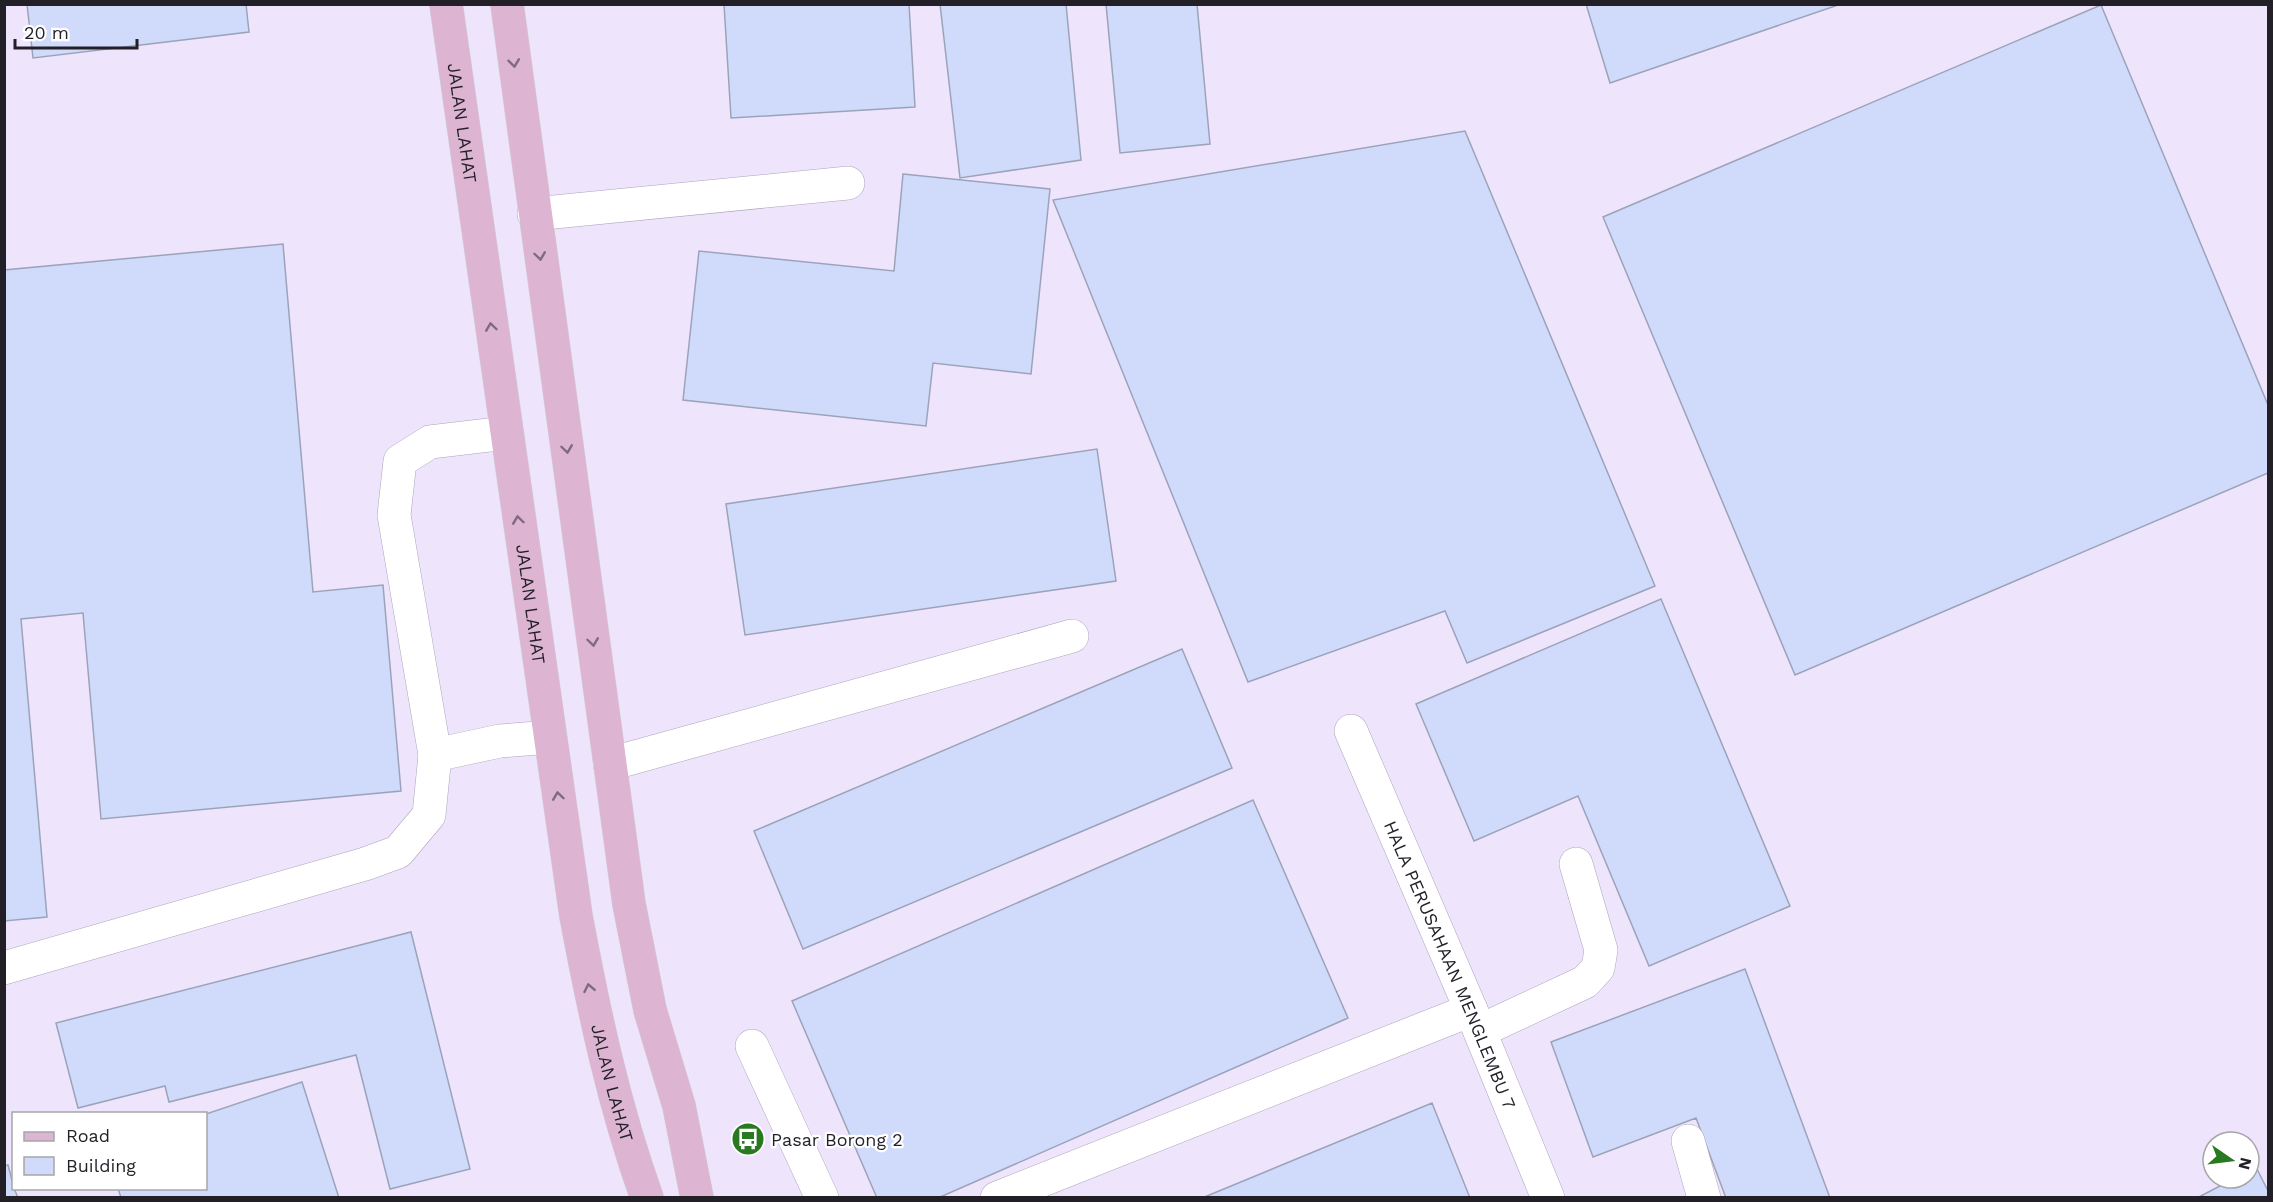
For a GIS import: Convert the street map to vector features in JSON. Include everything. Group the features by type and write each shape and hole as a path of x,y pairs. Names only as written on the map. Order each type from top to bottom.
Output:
{"main road":[{"name":"JALAN LAHAT","path":"446,4 576,916 592,1003 629,1147 637,1197"},
{"path":"507,4 629,904 650,1010 678,1106 697,1197"},
{"path":"678,1106 718,1197"}],"lane":[{"path":"534,214 848,183"},
{"path":"4,968 365,864 398,852 429,815 435,755 394,515 400,461 429,442 506,433"},
{"path":"610,764 1072,636"},
{"name":"HALA PERUSAHAAN MENGLEMBU 7","path":"1351,731 1476,1021 1548,1197"},
{"path":"435,755 500,741 550,737"},
{"path":"997,1197 1585,982 1598,968 1601,950 1576,864"},
{"path":"753,1046 822,1197"},
{"path":"1688,1141 1704,1197"}],"shaded area":[{"path":"5,5 2268,5 2268,1197 5,1198"}],"building":[{"path":"27,4 246,4 249,32 33,58"},
{"path":"724,4 909,4 915,107 731,118"},
{"path":"940,4 1066,4 1081,160 960,178"},
{"path":"1106,4 1197,4 1210,144 1120,153"},
{"path":"1586,4 1841,4 1610,83"},
{"path":"2101,5 2268,405 2268,473 1795,675 1603,217"},
{"path":"1465,131 1655,586 1467,663 1445,611 1248,682 1053,200"},
{"path":"903,174 1050,189 1031,374 933,363 926,426 683,400 699,251 894,271"},
{"path":"283,244 313,592 383,585 401,791 101,819 83,613 21,619 47,917 4,921 4,270"},
{"path":"1097,449 1116,581 745,635 726,504"},
{"path":"1661,599 1790,906 1649,966 1578,796 1474,841 1416,704"},
{"path":"1182,649 1232,768 803,949 754,831"},
{"path":"1253,800 1348,1018 938,1198 877,1198 792,1001"},
{"path":"411,932 470,1169 390,1189 356,1055 169,1102 165,1086 78,1108 56,1023"},
{"path":"1745,969 1830,1198 1726,1198 1696,1118 1593,1157 1551,1042"},
{"path":"302,1082 339,1198 121,1198 119,1190 207,1190 207,1114"},
{"path":"1432,1103 1470,1198 1202,1198"},
{"path":"8,1165 12,1190 15,1190 18,1198 4,1198 4,1166"},
{"path":"2261,1177 2268,1191 2268,1198 2197,1198 2212,1190 2261,1190"}],"place":[{"name":"Pasar Borong 2","path":"748,1139"}]}
